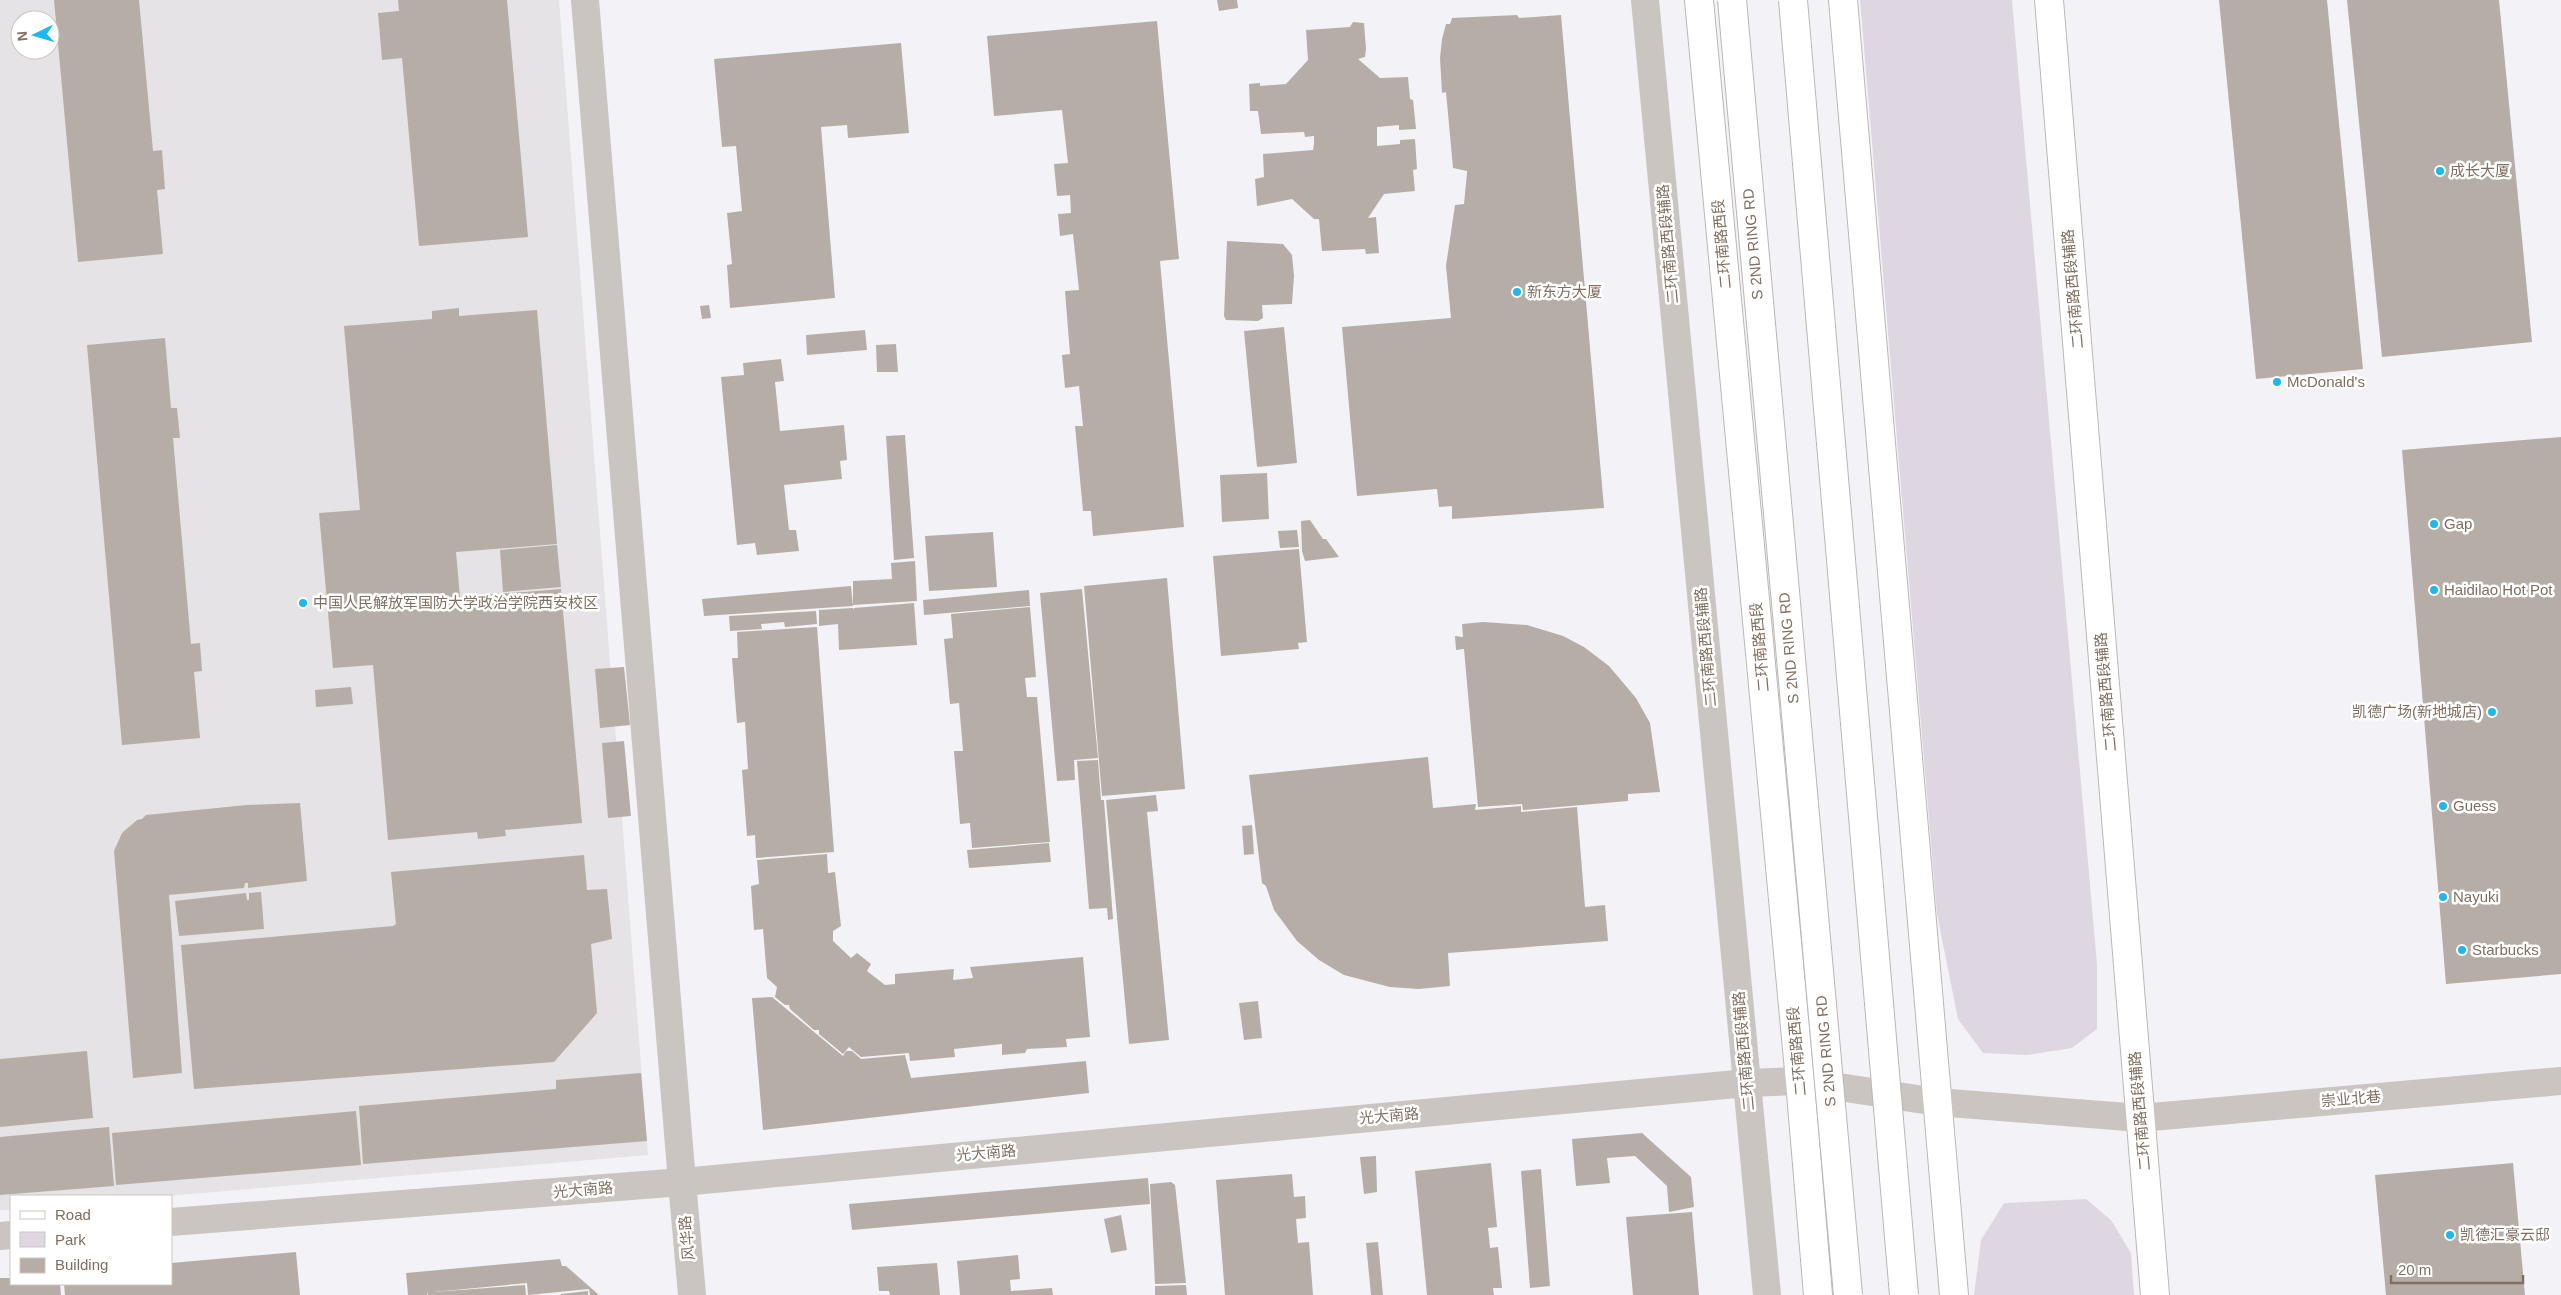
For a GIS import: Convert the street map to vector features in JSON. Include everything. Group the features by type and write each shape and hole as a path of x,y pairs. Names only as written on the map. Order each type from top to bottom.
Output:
{"main road":[{"name":"二环南路西段","path":"1699,0 1800,1081 1818,1295"},
{"name":"S 2ND RING RD","path":"1732,0 1848,1295"},
{"path":"1792,0 1904,1295"},
{"path":"1843,0 1954,1295"},
{"name":"二环南路西段辅路","path":"2049,0 2155,1295"}],"street":[{"name":"风华路","path":"585,0 692,1295"},
{"name":"二环南路西段辅路","path":"1645,0 1767,1295"},
{"name":"崇业北巷","path":"1937,1102 2140,1118 2561,1080"},
{"name":"光大南路","path":"172,1222 682,1182 1747,1083 1800,1081 1937,1102"}],"shaded area":[{"name":"中国人民解放军国防大学政治学院西安校区","path":"0,0 559,0 648,1155 172,1196 10,1195 10,1210 0,1210"}],"green space":[{"path":"1860,0 2012,0 2097,964 2097,1029 2072,1048 2027,1055 1983,1053 1958,1019 1937,914"},
{"path":"2086,1199 2111,1220 2131,1253 2134,1295 1974,1295 1981,1240 2004,1203"}],"building":[{"path":"54,0 139,0 153,151 162,150 165,189 157,190 163,254 78,262 59,60 60,10 55,10"},
{"path":"398,0 507,0 528,237 419,246 402,58 382,60 378,13 399,11"},
{"path":"1217,0 1237,0 1238,8 1219,11"},
{"path":"2219,0 2327,0 2363,369 2256,379"},
{"name":"成长大厦","path":"2347,0 2499,0 2532,342 2382,357"},
{"name":"新东方大厦","path":"1517,15 1519,18 1561,15 1604,508 1452,519 1452,506 1439,507 1437,489 1357,496 1342,327 1451,318 1446,266 1455,205 1464,204 1467,171 1453,168 1446,92 1442,93 1440,58 1442,39 1446,24 1450,24 1452,18"},
{"path":"1157,21 1179,259 1160,261 1184,527 1093,536 1091,511 1083,511 1075,426 1083,426 1079,386 1065,388 1062,355 1070,354 1065,291 1079,290 1073,234 1060,236 1058,214 1071,213 1070,195 1057,196 1054,164 1068,163 1062,110 994,116 987,36"},
{"path":"1353,22 1364,23 1365,57 1358,59 1380,78 1408,77 1410,99 1413,100 1416,129 1399,130 1399,125 1377,127 1377,146 1400,144 1400,140 1415,139 1417,169 1413,170 1415,191 1384,194 1368,218 1376,217 1379,253 1366,254 1365,249 1322,251 1319,219 1314,219 1292,199 1257,206 1255,179 1264,177 1263,154 1313,150 1314,136 1305,137 1304,132 1261,134 1258,111 1250,111 1249,84 1260,83 1260,86 1286,84 1308,60 1306,30 1350,27"},
{"path":"901,43 909,133 848,138 847,125 821,127 835,298 730,308 727,265 732,264 727,213 742,211 736,146 722,147 714,59"},
{"path":"1227,241 1283,244 1292,255 1294,276 1292,304 1262,305 1263,318 1258,321 1226,320 1224,316"},
{"path":"709,305 711,318 702,319 700,306"},
{"path":"459,308 459,316 537,310 557,544 456,552 460,597 561,589 582,823 505,830 506,836 478,839 477,832 388,840 373,665 333,668 319,513 360,510 344,326 432,319 432,311"},
{"path":"1284,327 1297,463 1257,467 1244,331"},
{"path":"865,330 867,350 807,355 806,335"},
{"path":"165,338 171,408 177,408 180,438 173,438 191,644 200,643 202,671 194,672 200,738 122,745 87,345"},
{"path":"896,344 898,372 877,372 876,345"},
{"path":"781,359 784,381 775,382 780,431 844,425 847,460 840,461 842,479 784,485 789,530 796,530 799,551 757,555 755,543 737,545 721,377 744,375 743,363"},
{"path":"905,435 914,558 894,560 886,436"},
{"name":"凯德广场(新地城店)","path":"2561,437 2561,974 2446,984 2402,450"},
{"path":"1267,473 1269,519 1222,522 1220,475"},
{"path":"1310,520 1339,557 1305,561 1302,551 1301,521"},
{"path":"1297,530 1299,547 1280,548 1278,531"},
{"path":"993,532 997,587 929,591 925,536"},
{"path":"557,545 561,587 503,592 500,550"},
{"path":"1299,549 1307,642 1298,643 1299,649 1221,656 1213,556"},
{"path":"915,561 917,601 853,605 853,581 892,579 891,563"},
{"path":"1167,578 1185,789 1102,796 1084,586"},
{"path":"851,586 853,606 704,616 702,599"},
{"path":"1082,589 1098,758 1074,760 1075,780 1057,781 1040,593"},
{"path":"1029,590 1030,606 924,615 923,600"},
{"path":"914,603 917,645 839,650 838,624 819,626 819,610 853,608 854,610 854,608"},
{"path":"1030,607 1036,677 1025,678 1027,697 1037,697 1050,842 972,848 970,823 960,824 954,751 963,751 959,703 950,704 944,639 953,638 951,614"},
{"path":"816,611 817,624 785,627 784,622 761,624 762,629 730,631 729,616"},
{"path":"1483,622 1527,625 1563,636 1584,647 1609,666 1636,698 1650,723 1660,792 1628,794 1628,801 1523,810 1522,804 1478,807 1464,649 1456,650 1455,636 1463,637 1462,624"},
{"path":"817,627 834,852 756,858 755,835 747,836 742,770 748,769 745,722 737,723 732,658 738,658 737,632"},
{"path":"624,667 630,725 600,728 595,669"},
{"path":"351,687 353,704 316,707 315,690"},
{"path":"624,741 631,816 608,818 602,743"},
{"path":"1428,757 1433,808 1476,804 1475,810 1521,806 1521,812 1577,807 1585,907 1605,905 1608,941 1448,953 1450,986 1419,989 1390,987 1344,975 1319,960 1297,941 1274,910 1266,886 1262,883 1249,775"},
{"path":"1098,760 1101,800 1104,800 1113,919 1108,920 1107,908 1089,909 1077,761"},
{"path":"1156,795 1158,811 1147,812 1169,1040 1129,1044 1106,800"},
{"path":"300,803 307,881 248,888 248,883 245,883 244,888 169,895 182,1073 133,1078 114,851 122,833 146,815 247,805"},
{"path":"1252,825 1254,854 1244,855 1242,826"},
{"path":"1049,843 1051,862 969,868 967,850"},
{"path":"827,854 828,873 835,872 841,926 833,931 833,941 851,958 857,953 871,964 867,971 885,985 895,984 895,974 954,969 953,980 973,978 970,967 1083,957 1090,1037 1066,1039 1067,1047 1027,1049 1025,1053 1002,1055 1002,1044 954,1049 955,1057 910,1061 909,1053 861,1057 849,1047 843,1054 819,1034 819,1030 814,1030 790,1009 789,1005 785,1005 775,997 777,987 767,978 763,929 754,930 751,886 759,884 757,860"},
{"path":"584,855 587,890 607,889 612,939 591,944 597,1013 554,1062 194,1089 181,945 393,926 396,924 391,872"},
{"path":"261,892 264,929 179,936 175,901 246,893 247,900 249,900 249,893"},
{"path":"772,997 843,1056 846,1051 852,1051 861,1059 905,1055 911,1078 1086,1061 1089,1093 763,1130 752,998"},
{"path":"1258,1001 1262,1038 1244,1040 1239,1003"},
{"path":"87,1051 93,1118 0,1127 0,1059"},
{"path":"641,1073 647,1141 363,1164 359,1106 556,1089 556,1080"},
{"path":"356,1111 361,1165 116,1185 112,1133"},
{"path":"109,1127 114,1186 0,1195 0,1137"},
{"path":"1642,1133 1691,1177 1694,1207 1669,1212 1667,1186 1635,1156 1607,1158 1610,1183 1576,1186 1572,1139"},
{"path":"1376,1156 1377,1192 1364,1194 1360,1157"},
{"path":"1491,1163 1497,1227 1488,1228 1490,1248 1498,1247 1502,1288 1493,1288 1494,1295 1427,1295 1415,1171"},
{"name":"凯德汇豪云邸","path":"2513,1163 2525,1295 2386,1295 2375,1175"},
{"path":"1541,1169 1550,1286 1530,1288 1521,1171"},
{"path":"1292,1174 1294,1197 1305,1196 1306,1218 1296,1219 1298,1243 1309,1242 1313,1295 1225,1295 1216,1180"},
{"path":"1148,1178 1150,1204 852,1230 849,1204"},
{"path":"1171,1182 1175,1185 1186,1283 1155,1284 1150,1184"},
{"path":"1692,1212 1699,1295 1633,1295 1626,1217"},
{"path":"1121,1215 1127,1250 1111,1253 1104,1219"},
{"path":"1378,1242 1383,1295 1371,1295 1366,1243"},
{"path":"296,1252 300,1295 65,1295 64,1285 172,1285 172,1263"},
{"path":"1018,1255 1020,1279 1010,1280 1011,1291 1052,1288 1053,1295 960,1295 957,1261"},
{"path":"560,1259 562,1266 566,1266 599,1295 590,1295 589,1289 528,1295 527,1283 433,1292 525,1285 526,1295 428,1295 428,1292 427,1295 408,1295 406,1273"},
{"path":"937,1263 940,1295 890,1295 889,1291 879,1291 877,1267"},
{"path":"0,1278 10,1278 10,1285 60,1285 61,1295 0,1295"},
{"path":"1186,1285 1187,1295 1155,1295 1155,1286"},
{"path":"588,1291 588,1295 561,1295 561,1294"}],"place":[{"name":"成长大厦","path":"2440,171"},
{"name":"新东方大厦","path":"1517,292"},
{"name":"McDonald's","path":"2277,382"},
{"name":"Gap","path":"2434,524"},
{"name":"Haidilao Hot Pot","path":"2434,590"},
{"name":"中国人民解放军国防大学政治学院西安校区","path":"303,603"},
{"name":"凯德广场(新地城店)","path":"2492,712"},
{"name":"Guess","path":"2443,806"},
{"name":"Nayuki","path":"2443,897"},
{"name":"Starbucks","path":"2462,950"},
{"name":"凯德汇豪云邸","path":"2450,1235"}]}
